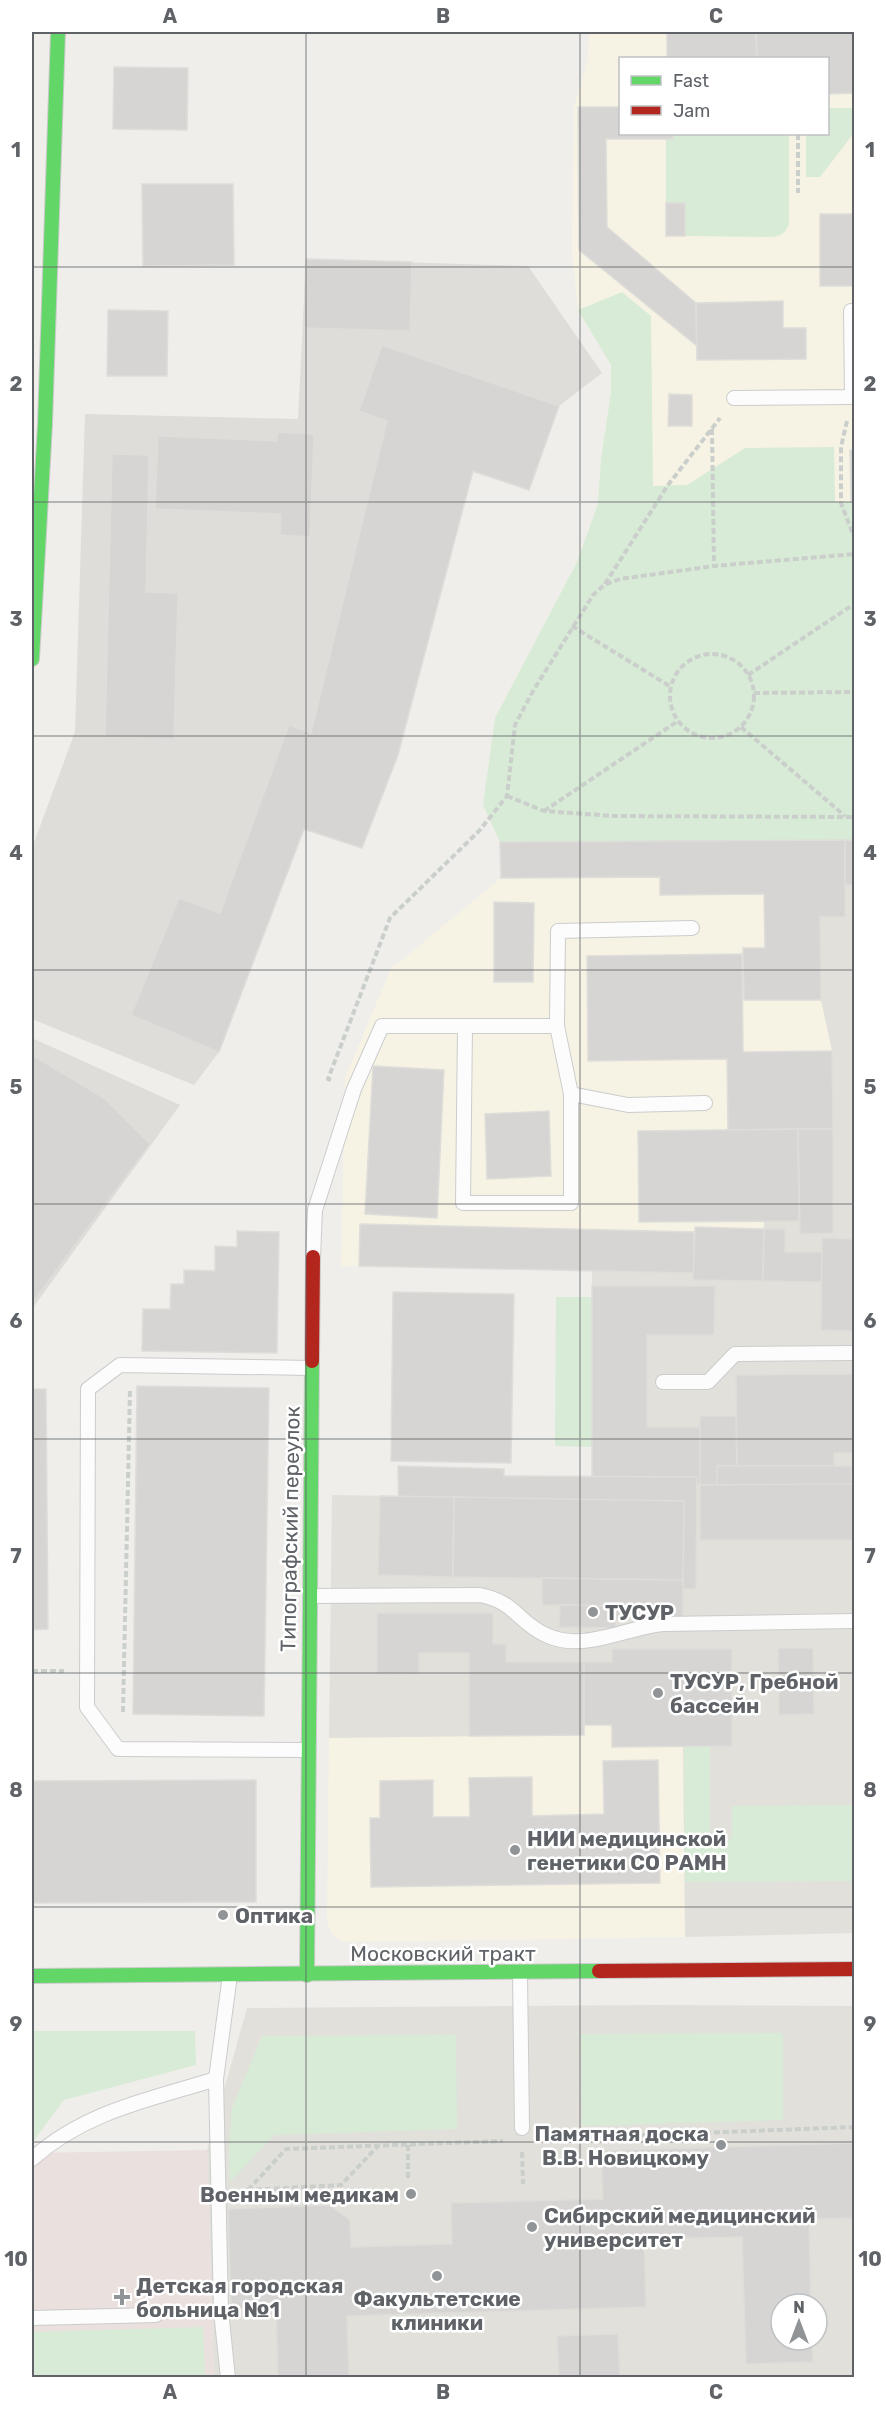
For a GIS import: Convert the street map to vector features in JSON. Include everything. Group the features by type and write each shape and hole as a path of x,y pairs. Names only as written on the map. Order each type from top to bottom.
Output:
{"street":[{"path":"32,659 45,424 50,212 58,32"},
{"name":"Типографский переулок","path":"307,1975 313,1257"},
{"name":"Московский тракт","path":"32,1976 855,1969"}],"lane":[{"path":"734,398 852,397 850,311 855,311"},
{"path":"557,1026 465,1026 463,1203 571,1203 571,1094 557,1026 558,931 692,928"},
{"name":"Типографский переулок","path":"313,1257 315,1210 354,1089 382,1026 465,1026"},
{"path":"571,1094 628,1105 705,1103"},
{"path":"663,1382 708,1382 735,1354 855,1353"},
{"path":"309,1750 118,1749 87,1707 88,1389 120,1365 312,1368"},
{"path":"310,1596 480,1595 498,1599 547,1636 572,1641 598,1640 644,1626 664,1624 855,1621"},
{"path":"520,1973 522,2134"},
{"path":"228,2378 221,2312 216,2079 230,1975"},
{"path":"32,2159 55,2138 96,2116 216,2079"},
{"path":"32,2318 156,2315"}],"path":[{"path":"798,135 798,193"},
{"path":"354,1089 328,1079 390,918 479,831 507,796 515,725 572,626 593,596 604,585 668,485 734,398"},
{"path":"712,429 714,566"},
{"path":"841,447 841,503 855,537"},
{"path":"604,585 620,579 714,566 855,554"},
{"path":"748,675 855,604"},
{"path":"572,626 671,687"},
{"path":"708,654 733,660 748,675 754,693 753,706 741,727 725,736 707,738 689,732 678,721 671,706 671,687 676,675 684,665 708,654"},
{"path":"754,693 855,692"},
{"path":"544,811 678,721"},
{"path":"741,727 846,817"},
{"path":"507,796 544,811 613,816 855,817"},
{"path":"123,1714 130,1378"},
{"path":"32,1671 87,1671"},
{"path":"522,2134 523,2184"},
{"path":"219,2191 341,2186 379,2145"},
{"path":"408,2145 408,2181"}],"shaded area":[{"path":"589,32 854,32 854,840 845,840 845,917 821,1000 832,1051 833,1129 798,1129 799,1221 764,1221 763,1281 693,1273 341,1266 345,1078 391,969 501,878 500,842 483,805 495,718 577,562 598,504 601,459 611,392 611,365 578,310 572,251 574,107 588,59"},
{"path":"306,259 528,266 602,373 559,406 529,490 473,472 398,755 362,848 304,830 219,1052 194,1085 32,1019 32,848 75,732 85,414 298,419"},
{"name":"ТУСУР","path":"845,840 854,840 854,1933 685,1937 683,1746 612,1747 611,1725 584,1725 584,1735 329,1738 332,1495 454,1497 592,1484 592,1271 694,1273 763,1280 764,1221 799,1220 798,1129 833,1128 832,1051 821,1000 820,917 845,917"},
{"path":"32,1038 180,1105 32,1309"},
{"path":"584,1725 612,1725 612,1746 684,1746 685,1937 348,1942 341,1941 331,1933 327,1919 329,1738 469,1736"},
{"name":"Сибирский медицинский университет","path":"854,2006 854,2377 214,2377 207,2150 247,2008"},
{"name":"Детская городская больница №1","path":"207,2150 214,2377 32,2377 32,2153"}],"green space":[{"path":"829,108 854,108 854,133 820,177 806,177 806,135 829,135"},
{"path":"673,135 789,135 789,224 785,232 773,237 685,236 685,204 666,203 666,139 673,139"},
{"path":"622,292 651,316 653,486 687,485 745,448 834,447 835,502 854,502 854,840 500,842 483,805 495,718 577,562 598,504 601,459 611,392 611,365 578,310"},
{"path":"556,1297 592,1297 592,1447 555,1446"},
{"path":"684,1746 710,1746 710,1840 732,1839 732,1806 854,1805 854,1881 685,1882"},
{"path":"32,2031 195,2031 196,2065 64,2100 32,2143"},
{"path":"783,2033 783,2120 582,2126 581,2034"},
{"path":"456,2035 457,2129 274,2135 230,2182 229,2148 232,2108 262,2036"},
{"path":"203,2327 205,2377 32,2377 32,2332"}],"building":[{"path":"667,32 756,32 757,57 667,57"},
{"path":"756,32 854,32 854,93 829,94 829,57 757,57"},
{"path":"114,67 188,68 187,130 113,129"},
{"path":"578,107 619,107 619,135 673,135 673,139 606,139 607,227 696,303 697,346 579,250"},
{"path":"142,184 233,184 234,265 143,266"},
{"path":"666,203 685,203 685,236 666,236"},
{"path":"820,214 854,214 854,286 820,286"},
{"path":"306,259 412,262 410,331 304,328"},
{"path":"783,301 783,328 806,328 806,359 697,360 696,303"},
{"path":"108,310 168,311 167,376 107,376"},
{"path":"382,345 559,406 529,490 473,471 398,755 362,848 304,829 219,1052 131,1015 179,898 220,913 289,725 311,733 387,421 359,411"},
{"path":"669,394 692,395 692,426 668,426"},
{"path":"277,432 314,434 310,537 280,535 281,514 155,509 158,436 277,441"},
{"path":"850,450 854,450 854,502 851,502"},
{"path":"112,454 149,455 146,592 178,593 174,739 105,737"},
{"path":"845,840 845,917 820,917 821,1000 744,1000 743,948 765,948 764,894 660,895 660,877 501,878 500,842"},
{"path":"845,840 854,840 854,885 845,885"},
{"path":"494,902 534,903 533,982 494,982"},
{"path":"742,954 743,1052 832,1051 833,1129 728,1130 727,1059 588,1061 587,956"},
{"path":"32,1055 104,1098 150,1144 32,1303"},
{"path":"373,1066 444,1070 437,1218 365,1214"},
{"path":"549,1111 551,1176 487,1179 485,1114"},
{"path":"798,1129 799,1221 639,1222 638,1131"},
{"path":"798,1129 833,1129 833,1233 800,1234"},
{"path":"360,1224 694,1232 694,1273 359,1266"},
{"path":"695,1227 764,1229 763,1281 693,1280"},
{"path":"764,1229 785,1229 785,1252 822,1252 822,1282 763,1281"},
{"path":"237,1231 279,1232 277,1353 142,1351 143,1309 170,1309 171,1284 184,1284 184,1270 215,1271 215,1246 237,1247"},
{"path":"822,1238 854,1239 854,1331 821,1330"},
{"path":"592,1286 715,1286 714,1335 647,1335 647,1427 700,1427 700,1485 592,1484"},
{"path":"393,1292 514,1294 511,1463 391,1461"},
{"path":"854,1374 854,1453 834,1453 834,1484 737,1485 736,1375"},
{"path":"137,1386 269,1388 264,1716 133,1714"},
{"path":"32,1389 46,1389 48,1629 32,1630"},
{"path":"700,1416 736,1416 737,1485 700,1485"},
{"path":"398,1466 504,1469 504,1476 697,1477 696,1589 643,1589 643,1602 577,1602 577,1577 567,1577 567,1552 468,1549 469,1528 442,1527 442,1544 423,1543 423,1526 399,1525"},
{"path":"717,1466 854,1466 854,1522 716,1522"},
{"path":"852,1466 854,1466 854,1484 852,1484"},
{"path":"854,1484 854,1540 700,1540 700,1485"},
{"path":"380,1496 454,1497 453,1577 378,1575"},
{"path":"454,1497 684,1501 683,1580 453,1577"},
{"path":"542,1578 683,1580 683,1619 616,1617 616,1606 542,1605"},
{"path":"560,1605 616,1606 616,1628 559,1627"},
{"path":"377,1613 493,1613 493,1644 506,1644 506,1662 584,1662 584,1735 469,1736 469,1653 419,1653 419,1673 377,1674"},
{"path":"778,1648 813,1648 814,1714 779,1715"},
{"name":"ТУСУР, Гребной бассейн","path":"612,1649 732,1649 732,1746 612,1747 612,1725 584,1725 584,1662 612,1662"},
{"name":"НИИ медицинской генетики СО РАМН","path":"658,1760 660,1883 371,1887 370,1818 380,1818 380,1781 433,1780 433,1817 470,1817 469,1778 532,1777 532,1816 604,1814 603,1761"},
{"path":"256,1780 256,1902 32,1903 32,1781"},
{"name":"Факультетские клиники","path":"854,2143 854,2218 809,2219 811,2292 769,2292 769,2352 813,2352 813,2362 746,2364 742,2237 644,2239 646,2307 347,2316 349,2378 278,2378 276,2308 231,2309 228,2209 329,2205 350,2220 351,2247 452,2244 451,2203 603,2199 601,2151"},
{"path":"618,2334 620,2378 559,2378 557,2336"}],"traffic: fast":[{"path":"32,659 45,424 58,32"},
{"path":"307,1975 312,1361"},
{"path":"32,1976 599,1971"}],"traffic: jam":[{"path":"312,1361 313,1257"},
{"path":"599,1971 854,1969"}],"place":[{"name":"ТУСУР","path":"593,1612"},
{"name":"ТУСУР, Гребной бассейн","path":"658,1693"},
{"name":"НИИ медицинской генетики СО РАМН","path":"515,1850"},
{"name":"Оптика","path":"223,1915"},
{"name":"Памятная доска В.В. Новицкому","path":"721,2145"},
{"name":"Военным медикам","path":"411,2194"},
{"name":"Сибирский медицинский университет","path":"532,2227"},
{"name":"Факультетские клиники","path":"437,2276"},
{"name":"Детская городская больница №1","path":"122,2297"}]}
